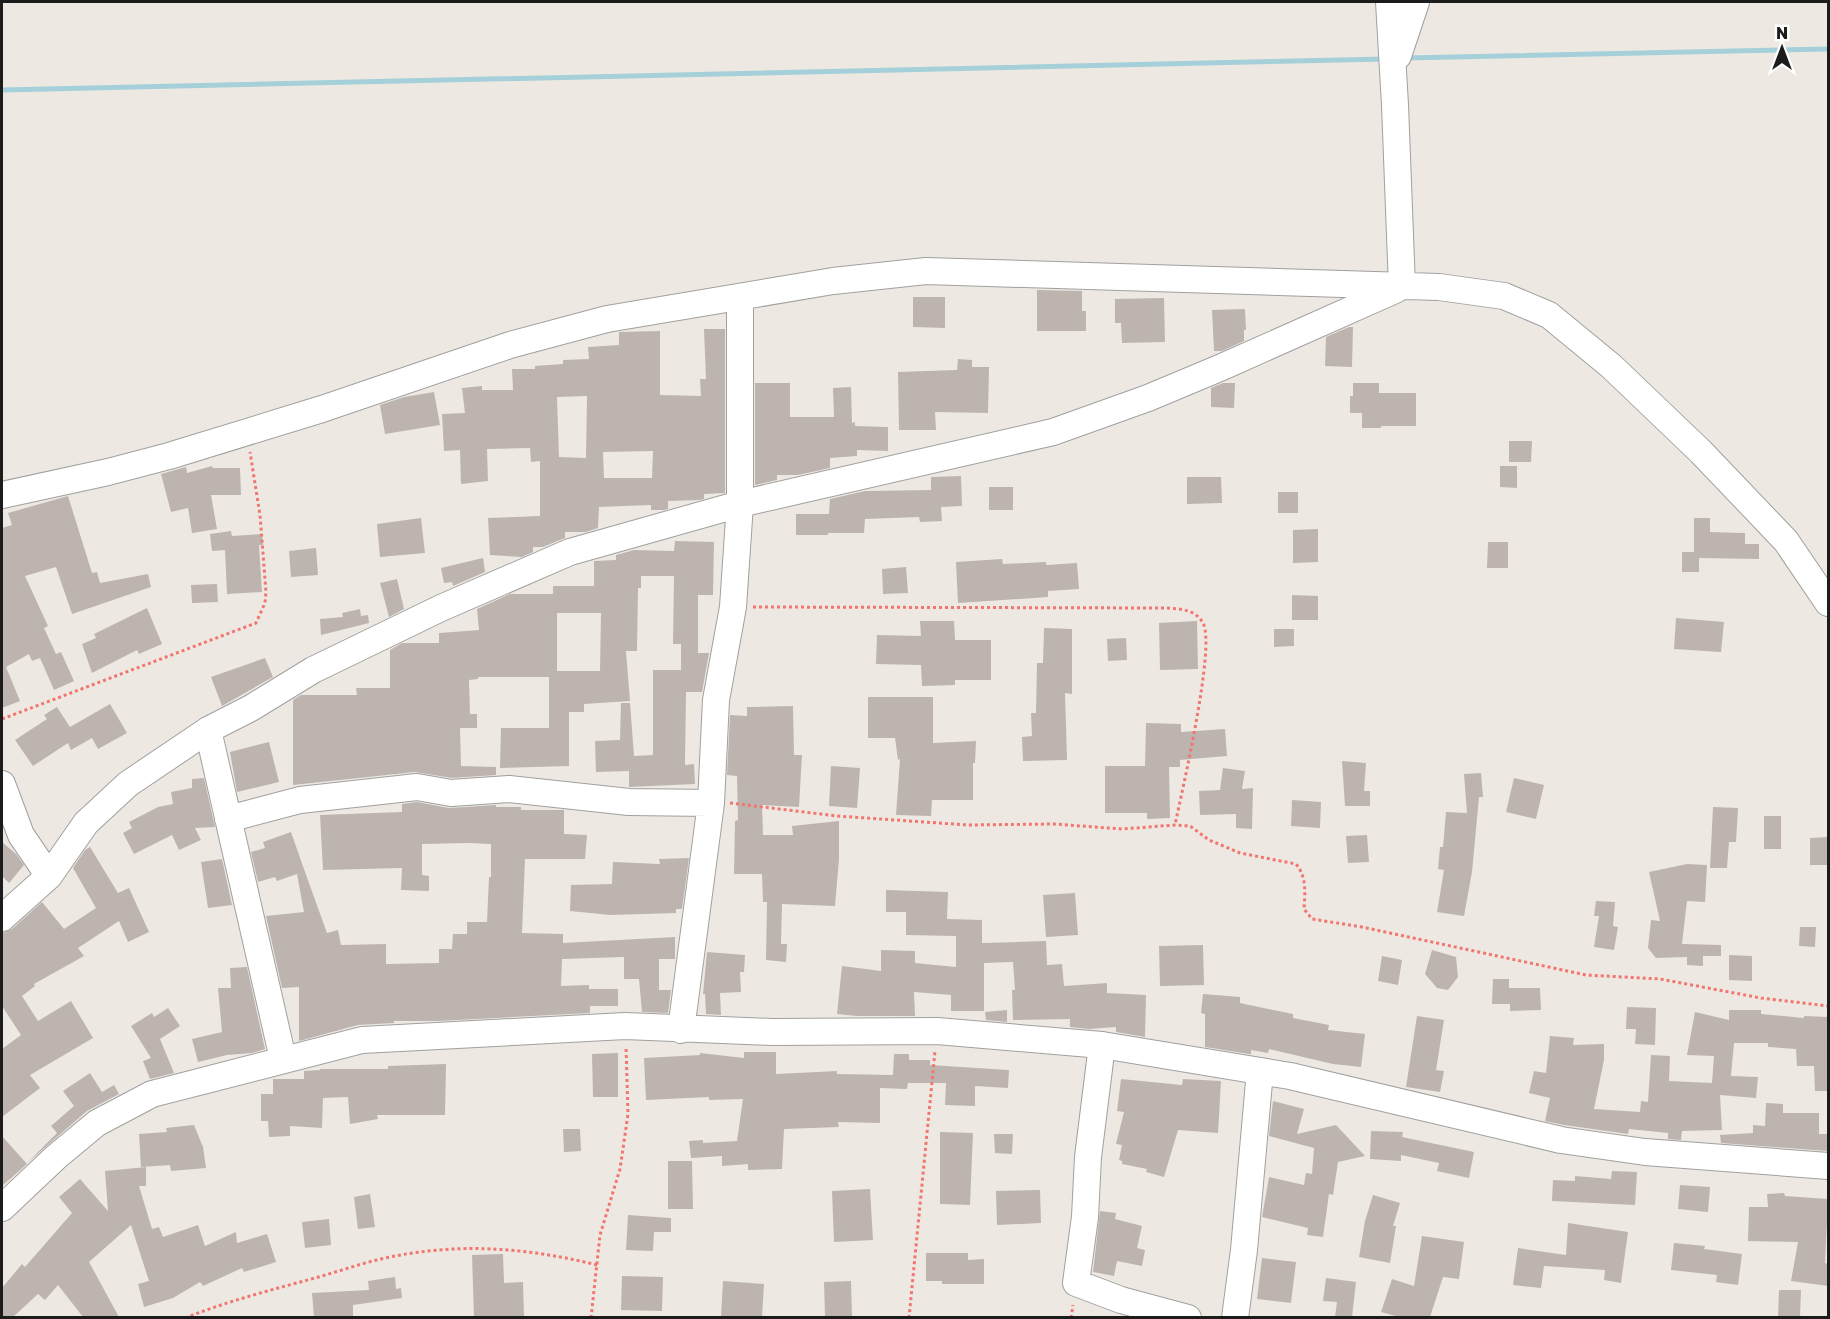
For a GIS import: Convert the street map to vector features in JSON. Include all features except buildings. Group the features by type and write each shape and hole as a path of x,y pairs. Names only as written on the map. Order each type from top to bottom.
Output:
{"street":[{"path":"1389,2 1394,68 1402,287"},
{"path":"1394,68 1416,2"},
{"path":"2,495 108,472 246,433 510,345 607,319 833,281 926,272 1439,287 1504,296 1549,315 1611,366 1708,460 1785,541 1828,603"},
{"path":"2,918 49,876 86,823 128,784 207,730 251,708 313,670 441,608 570,552 740,504 1053,432 1148,398 1402,287"},
{"path":"681,1030 711,803 716,700 733,607 740,504 740,297"},
{"path":"207,730 283,1059"},
{"path":"2,784 21,835 49,876"},
{"path":"228,819 300,800 417,787 451,793 509,789 629,802 711,803"},
{"path":"2,1208 56,1157 97,1123 152,1094 362,1040 625,1026 772,1032 937,1032 1102,1045 1290,1076 1561,1140 1645,1152 1828,1166"},
{"path":"1102,1045 1088,1157 1085,1217 1076,1282 1122,1300 1188,1317"},
{"path":"1235,1317 1244,1250 1260,1071"}],"path":[{"path":"2,719 256,623 265,603 266,592 260,515 246,433"},
{"path":"733,607 1166,608 1194,613 1204,624 1206,648 1202,686 1175,825"},
{"path":"711,803 732,803 837,816 968,825 1054,824 1122,829 1190,826 1209,840 1240,853 1296,864 1302,871 1304,880 1304,909 1312,919 1362,927 1586,975 1660,979 1761,998 1828,1006"},
{"path":"591,1317 600,1235 620,1169 628,1114 625,1026"},
{"path":"909,1317 937,1032"},
{"path":"185,1317 227,1301 380,1259 421,1251 462,1247 508,1249 556,1254 597,1265"}],"waterway":[{"path":"1404,58 1828,49"},
{"path":"2,90 1386,59"}]}
